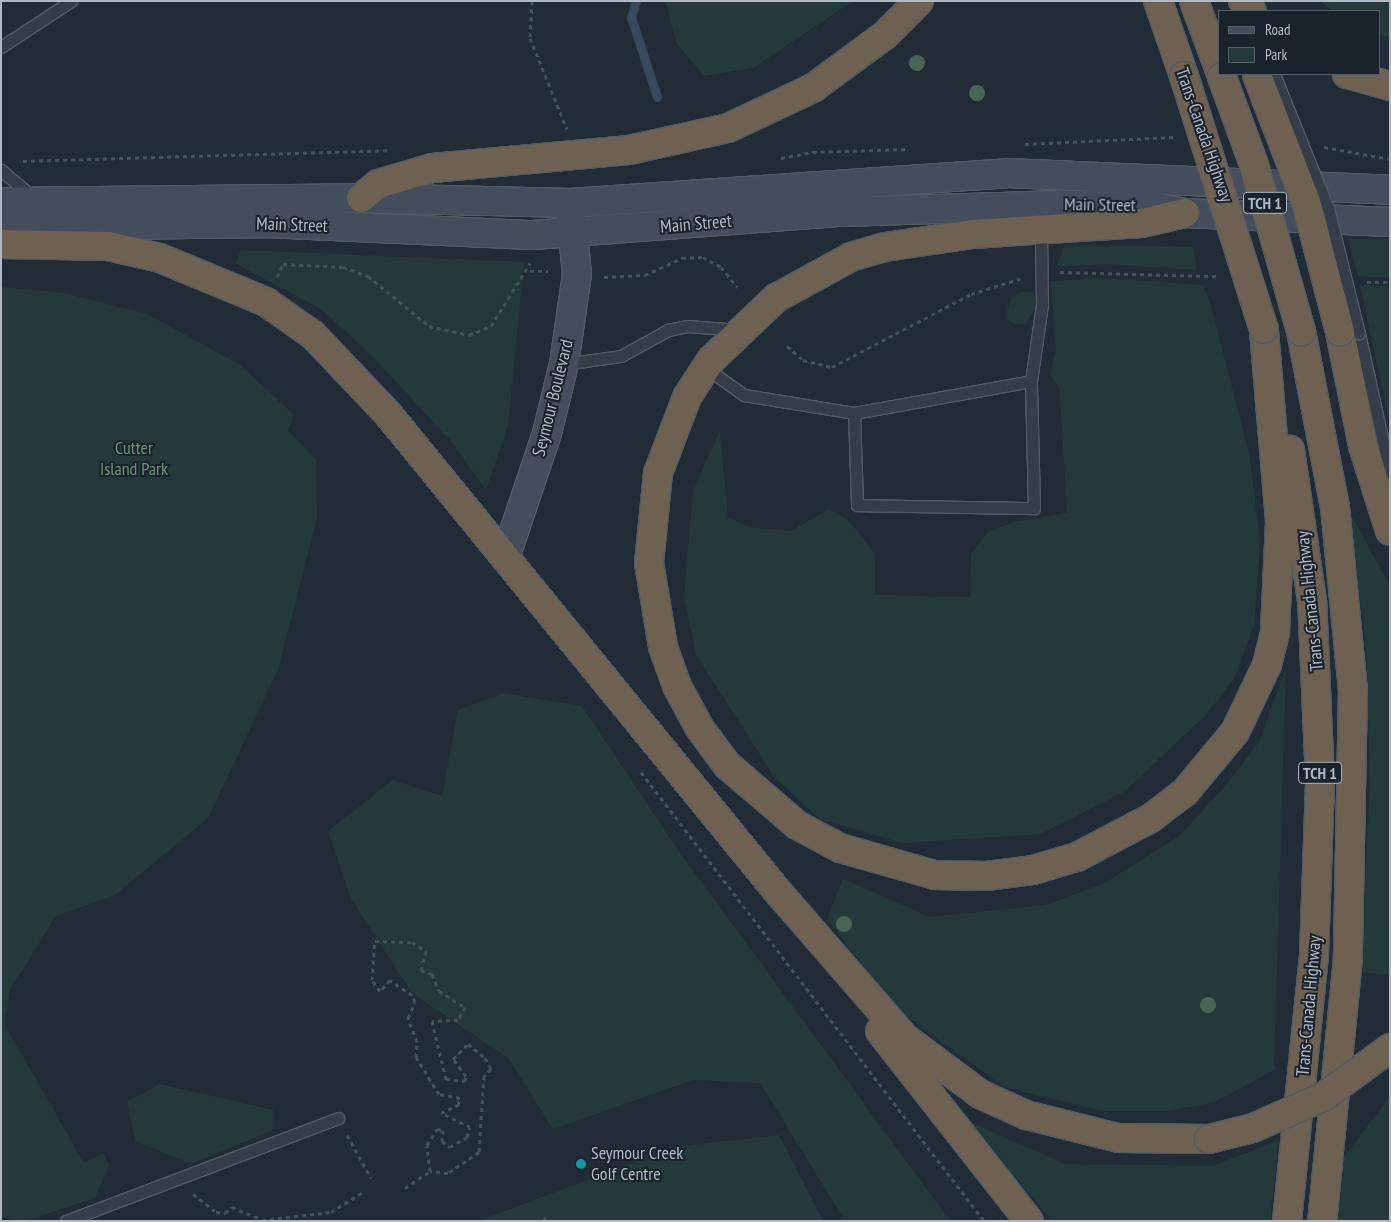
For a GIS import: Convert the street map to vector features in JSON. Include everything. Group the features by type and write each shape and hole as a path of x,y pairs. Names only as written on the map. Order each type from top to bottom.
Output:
{"highway":[{"path":"360,198 378,184 432,168 629,150 728,128 813,88 885,36 919,1"},
{"name":"Trans-Canada Highway","path":"1158,1 1184,76 1264,328 1301,512 1319,691 1314,955 1287,1221"},
{"name":"Trans-Canada Highway","path":"1194,1 1218,66"},
{"name":"Trans-Canada Highway","path":"1221,75 1254,166 1301,331 1335,507 1353,698 1348,958 1322,1221"},
{"path":"1266,75 1306,202 1350,332 1363,446 1390,531"},
{"path":"1351,75 1390,86"},
{"path":"1185,213 1142,222 1041,228 926,240 851,257 776,298 739,330 706,368 687,396 658,474 649,563 663,647 699,727 758,796 797,826 840,848 934,875 986,876 1033,870 1077,857 1151,818 1185,792 1213,762 1253,700 1275,632 1281,560 1264,328"},
{"path":"1,244 108,246 208,275 266,302 314,335 353,375 506,558 778,892 1029,1221"},
{"path":"778,892 905,1038 980,1094 1074,1131 1162,1142 1209,1139 1253,1128 1315,1101 1390,1048"}],"main road":[{"name":"Main Street","path":"1,202 360,198 570,203 1008,173 1390,190"},
{"name":"Seymour Boulevard","path":"506,558 547,433 564,364 577,274 571,233 570,203"},
{"name":"Main Street","path":"1,226 266,223 571,233 957,207 1142,205 1185,213 1390,222"}],"lane":[{"path":"1,47 71,1"},
{"path":"1,170 40,202"},
{"path":"854,414 857,506 1034,508 1030,381 1042,305 1041,228"},
{"path":"564,364 621,356 668,330 687,326 739,330"},
{"path":"1350,332 1390,474"},
{"path":"706,368 744,395 854,414 1030,381"},
{"path":"66,1221 338,1118"}],"path":[{"path":"532,1 530,38 568,132"},
{"path":"11,162 400,149"},
{"path":"621,278 644,275 682,258 703,257 721,267 737,287"},
{"path":"275,283 282,264 342,267 368,276 429,326 469,335 491,326 529,271 547,271"},
{"path":"788,346 803,360 832,367 971,294 1042,273"},
{"path":"636,766 984,1221"},
{"path":"406,1188 430,1171 448,1173 479,1152 484,1076 491,1069 485,1058 468,1044 453,1059 466,1076 465,1081 446,1079 432,1020 458,1020 465,1006 439,991 432,974 420,970 426,951 412,942 375,941 372,980 380,991 390,980 412,995 415,1002 408,1018 417,1042 416,1057 439,1094 460,1098 458,1105 441,1112 470,1127 467,1137 450,1147 442,1141 442,1130 437,1129 427,1145 430,1171"},
{"path":"338,1118 371,1178"},
{"path":"182,1176 195,1197 216,1212 225,1213 232,1207 262,1220 304,1219 331,1212 363,1192"}],"green space":[{"path":"665,1 853,1 753,68 704,76 677,44"},
{"path":"1321,1 1390,1 1390,37 1381,35 1381,10 1331,10"},
{"path":"1348,239 1390,239 1390,278 1358,276"},
{"path":"1082,245 1193,247 1197,270 1108,264 1056,267 1064,247"},
{"path":"241,250 524,262 508,426 486,490 452,442 372,356 321,309 235,263"},
{"path":"1104,278 1203,285 1210,302 1250,457 1260,544 1254,625 1235,677 1206,715 1125,791 1041,834 902,843 820,819 775,778 696,655 684,596 693,490 720,431 728,517 748,527 791,531 829,509 849,521 875,554 875,595 970,597 971,554 988,532 1014,522 1067,513 1059,387 1050,375 1056,350 1051,281"},
{"path":"1360,285 1390,286 1390,423 1370,332"},
{"name":"Cutter Island Park","path":"1,287 64,293 147,314 240,365 294,415 288,430 316,460 317,518 278,670 208,818 115,895 56,916 10,990 5,1025 84,1163 104,1153 109,1165 95,1198 25,1221 1,1217"},
{"path":"1020,292 1034,292 1036,307 1026,324 1016,324 1008,320 1007,311 1012,298"},
{"path":"1342,498 1390,586 1390,975 1360,972 1370,786 1366,639"},
{"path":"1286,667 1274,1070 1256,1080 1212,1103 1166,1111 1103,1111 1004,1087 895,1008 827,919 843,879 930,917 1046,905 1105,883 1179,836 1227,784 1259,742"},
{"path":"504,693 582,706 678,850 950,1221 845,1221 760,1083 693,1080 553,1129 508,1058 412,993 351,899 328,831 393,780 442,796 458,710"},
{"path":"160,1084 273,1110 274,1130 191,1164 135,1141 127,1102"},
{"path":"1390,1096 1390,1221 1332,1221 1337,1166"},
{"path":"959,1117 1065,1164 1213,1166 1279,1140 1270,1221 1053,1221"},
{"path":"779,1135 823,1221 478,1221 675,1147"}],"waterway":[{"path":"636,1 631,17 657,97"}],"place":[{"name":"Seymour Creek Golf Centre","path":"581,1164"}]}
